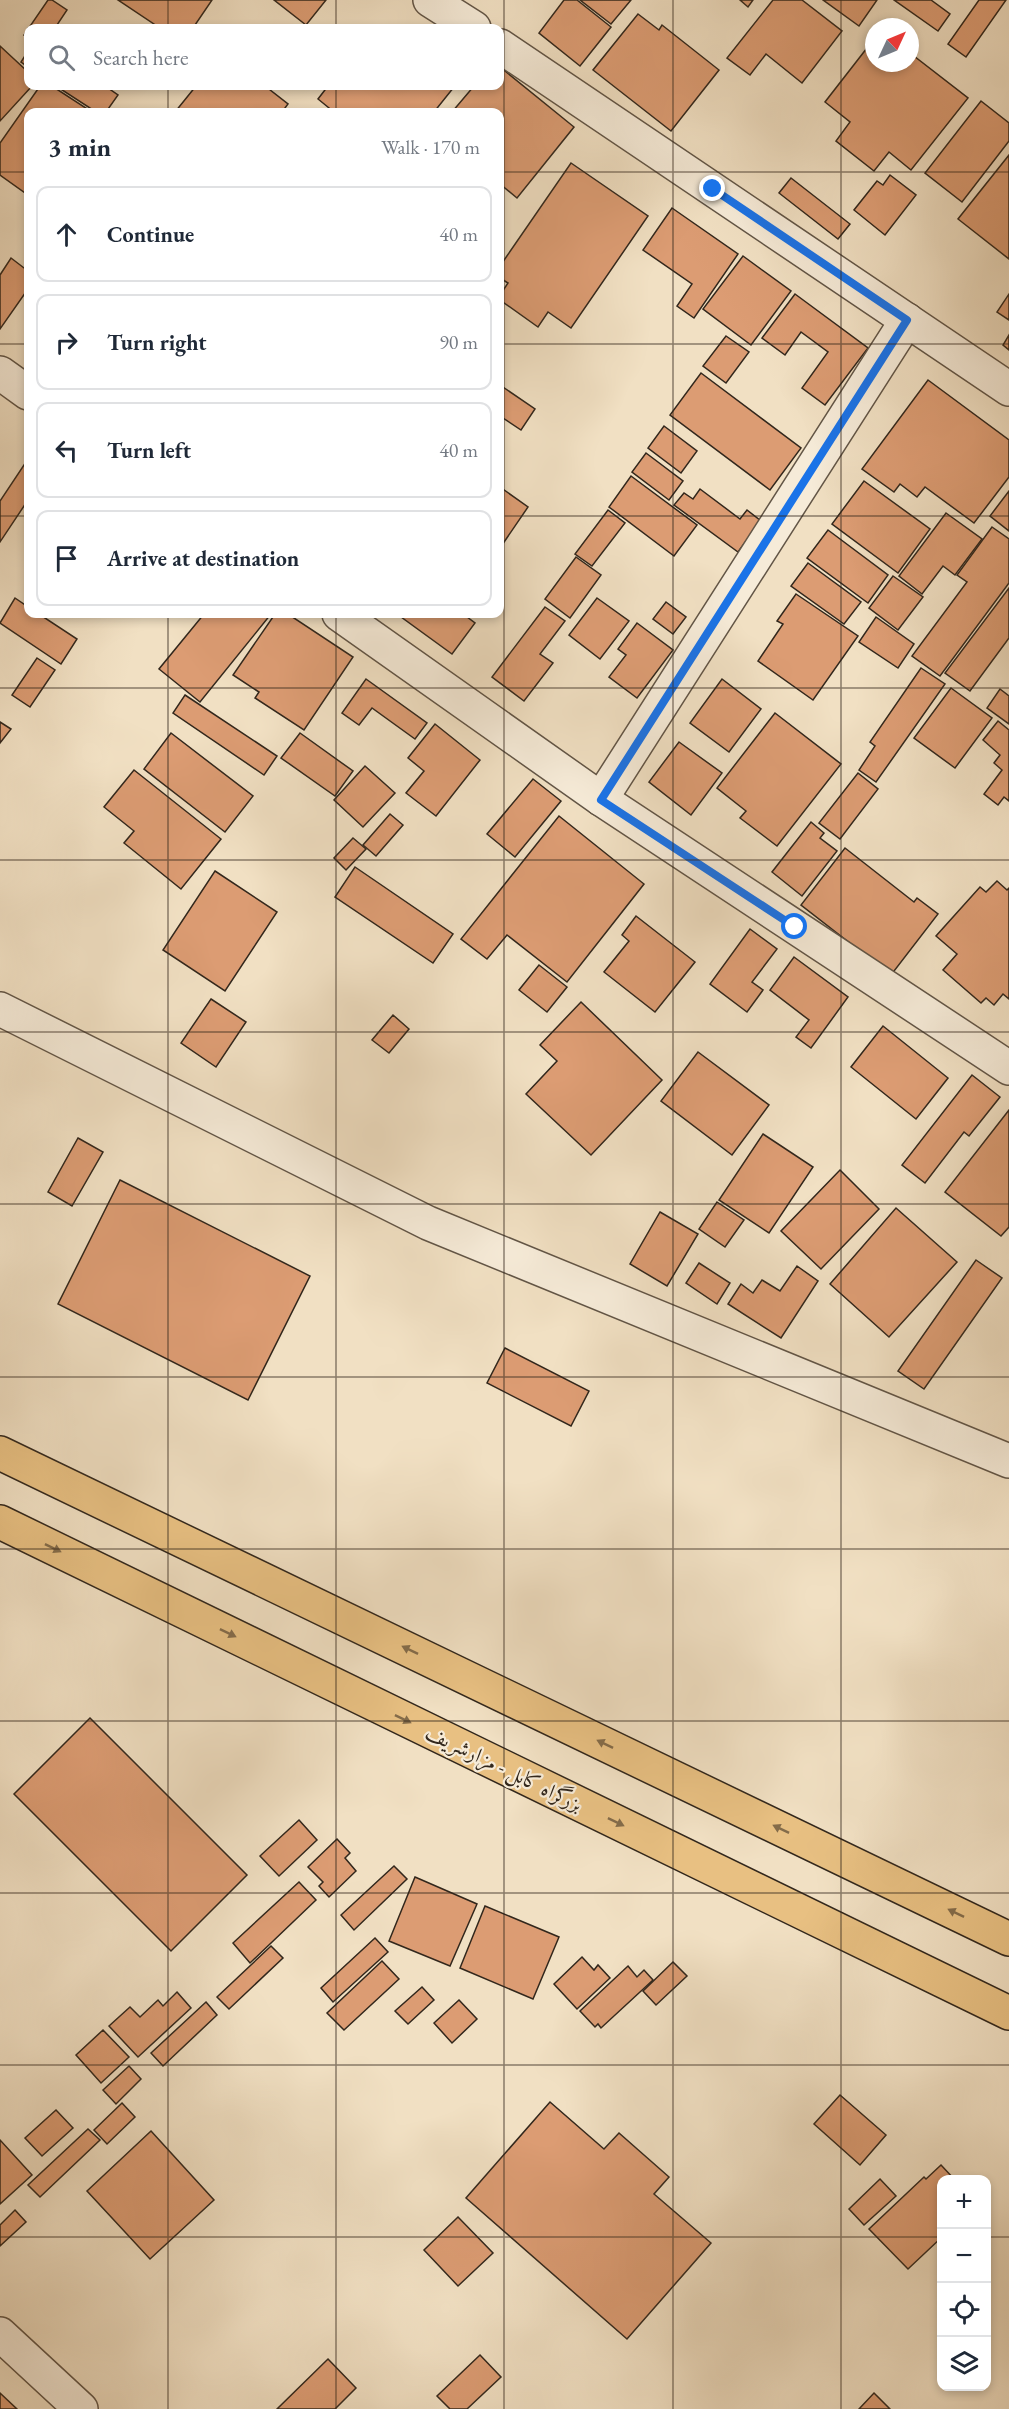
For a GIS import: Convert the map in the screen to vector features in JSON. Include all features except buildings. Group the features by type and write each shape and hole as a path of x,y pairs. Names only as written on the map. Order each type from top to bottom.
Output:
{"highway":[{"path":"0,1453 1009,1939"},
{"name":"بزرگراه کابل - مزارشریف","path":"0,1522 1009,2013"}],"street":[{"path":"430,0 468,16"},
{"path":"504,49 1009,389"},
{"path":"601,800 907,320"},
{"path":"0,373 24,390"},
{"path":"345,618 601,800 1009,1068"},
{"path":"0,1009 428,1223 1009,1461"},
{"path":"0,2334 81,2409"}],"route":[{"path":"713,189 907,320 601,800 795,927"}]}
